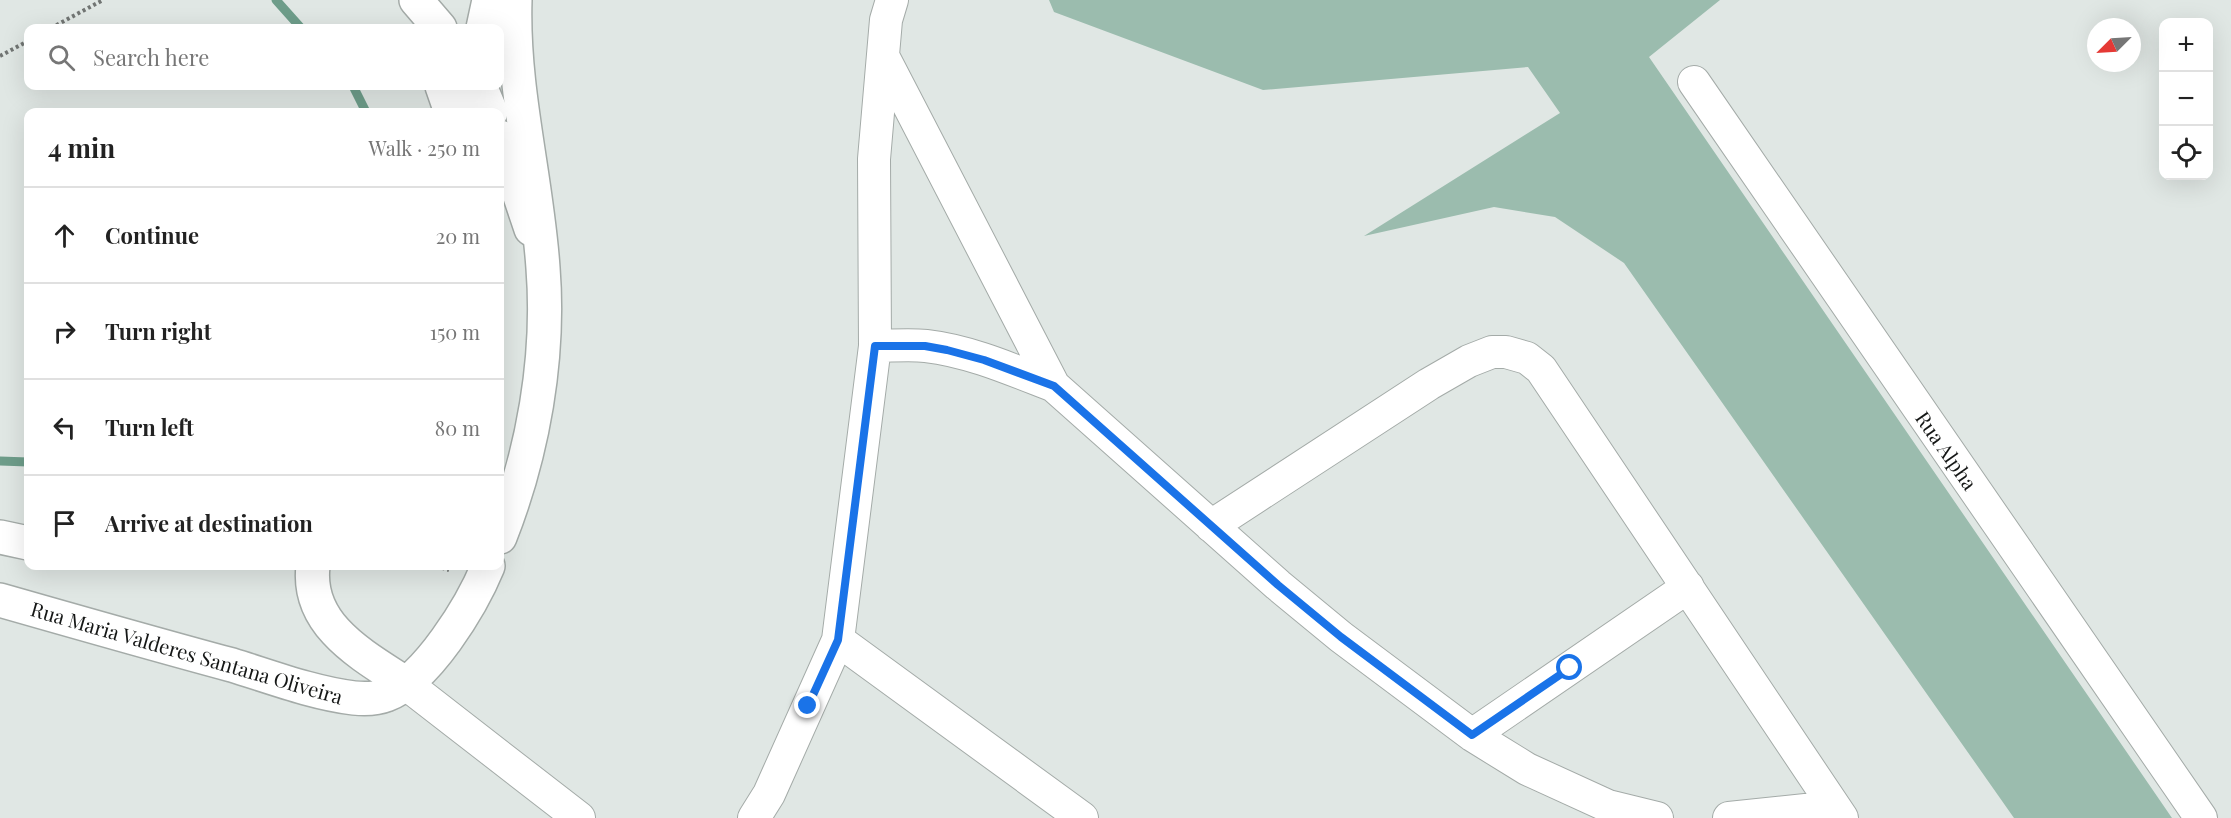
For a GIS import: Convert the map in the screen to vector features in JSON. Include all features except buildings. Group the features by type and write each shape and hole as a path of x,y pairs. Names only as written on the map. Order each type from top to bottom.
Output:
{"main road":[{"path":"394,0 410,24"},
{"path":"416,0 437,24"},
{"path":"484,24 489,0"},
{"path":"504,525 532,435 543,331 543,268 515,66 515,0"},
{"path":"443,90 450,108"},
{"path":"469,108 472,90"},
{"path":"482,90 488,108"},
{"path":"504,149 543,268"},
{"path":"0,537 24,542"},
{"path":"313,570 314,596 333,630 405,684"},
{"name":"Rua Maria Valderes Santana Oliveira","path":"0,600 353,698 387,695 405,684 428,662 448,637 486,570"}],"street":[{"path":"754,818 769,794 838,640 875,346 874,159 886,20 892,0"},
{"path":"883,56 1054,386 1211,526 1341,637 1472,735 1527,769 1598,801 1657,818"},
{"name":"Rua Alpha","path":"1694,82 2201,818"},
{"path":"875,346 925,346 947,350 984,360 1054,386"},
{"path":"1211,526 1429,384 1469,361 1492,352 1506,352 1527,358 1541,369 1838,812"},
{"path":"1472,735 1688,587"},
{"path":"838,640 1082,818"},
{"path":"405,684 579,818"},
{"path":"1729,818 1838,812"}],"path":[{"path":"58,24 103,0"},
{"path":"0,56 24,43"}],"green space":[{"path":"1049,0 1720,0 1649,57 2172,818 2014,818 1624,263 1555,217 1494,207 1364,236 1560,113 1528,67 1263,90 1054,12"}],"waterway":[{"path":"276,0 297,24"},
{"path":"355,90 364,108"},
{"path":"0,461 24,462"}],"route":[{"path":"808,706 838,640 875,346 925,346 947,350 984,360 1054,386 1278,585 1341,637 1472,735 1570,668"}]}
